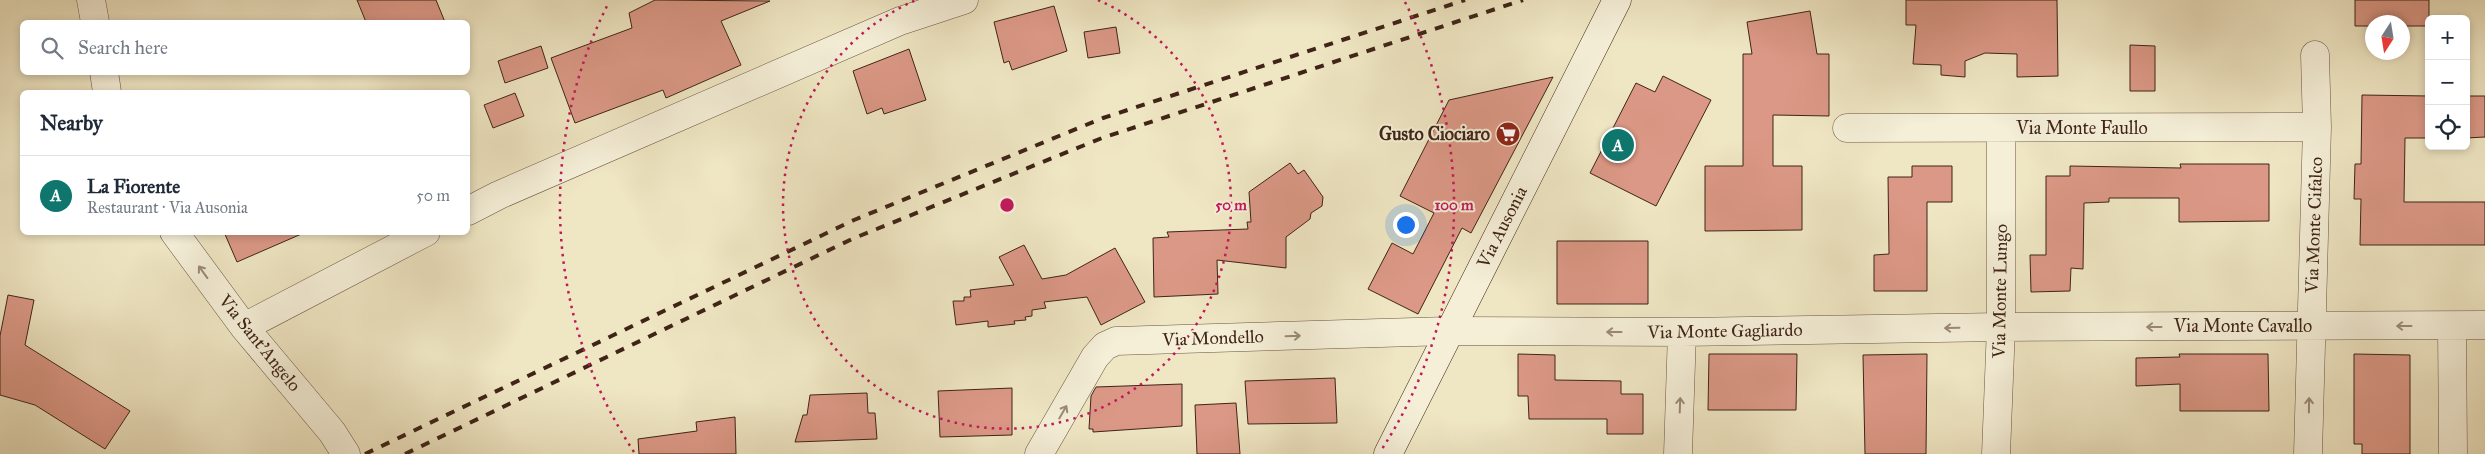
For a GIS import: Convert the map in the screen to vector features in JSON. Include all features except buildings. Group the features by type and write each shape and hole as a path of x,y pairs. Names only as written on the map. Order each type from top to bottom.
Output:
{"street":[{"path":"91,0 95,20"},
{"path":"470,210 499,195 900,21 964,0"},
{"name":"Via Ausonia","path":"1388,454 1448,331 1617,0"},
{"name":"Via Monte Cifalco","path":"2308,454 2310,326 2317,127 2315,55"},
{"path":"104,75 107,90"},
{"name":"Via Monte Faullo","path":"1847,128 2317,127"},
{"name":"Via Monte Lungo","path":"1996,454 2001,327 2001,128"},
{"name":"Via Sant'Angelo","path":"176,235 244,327 339,443"},
{"path":"244,327 420,235"},
{"name":"Via Monte Cavallo","path":"2001,327 2485,325"},
{"path":"2452,326 2453,454"},
{"name":"Via Monte Gagliardo","path":"1448,331 1682,332 2001,327"},
{"name":"Via Mondello","path":"1039,454 1095,357 1105,346 1116,341 1448,331"},
{"path":"1678,454 1682,332"}],"railway":[{"path":"365,454 854,220 1103,118 1465,0"},
{"path":"405,454 852,239 1102,138 1523,0"}],"place":[{"name":"Gusto Ciociaro","path":"1508,134"},
{"name":"La Fiorente","path":"1618,145"}]}
